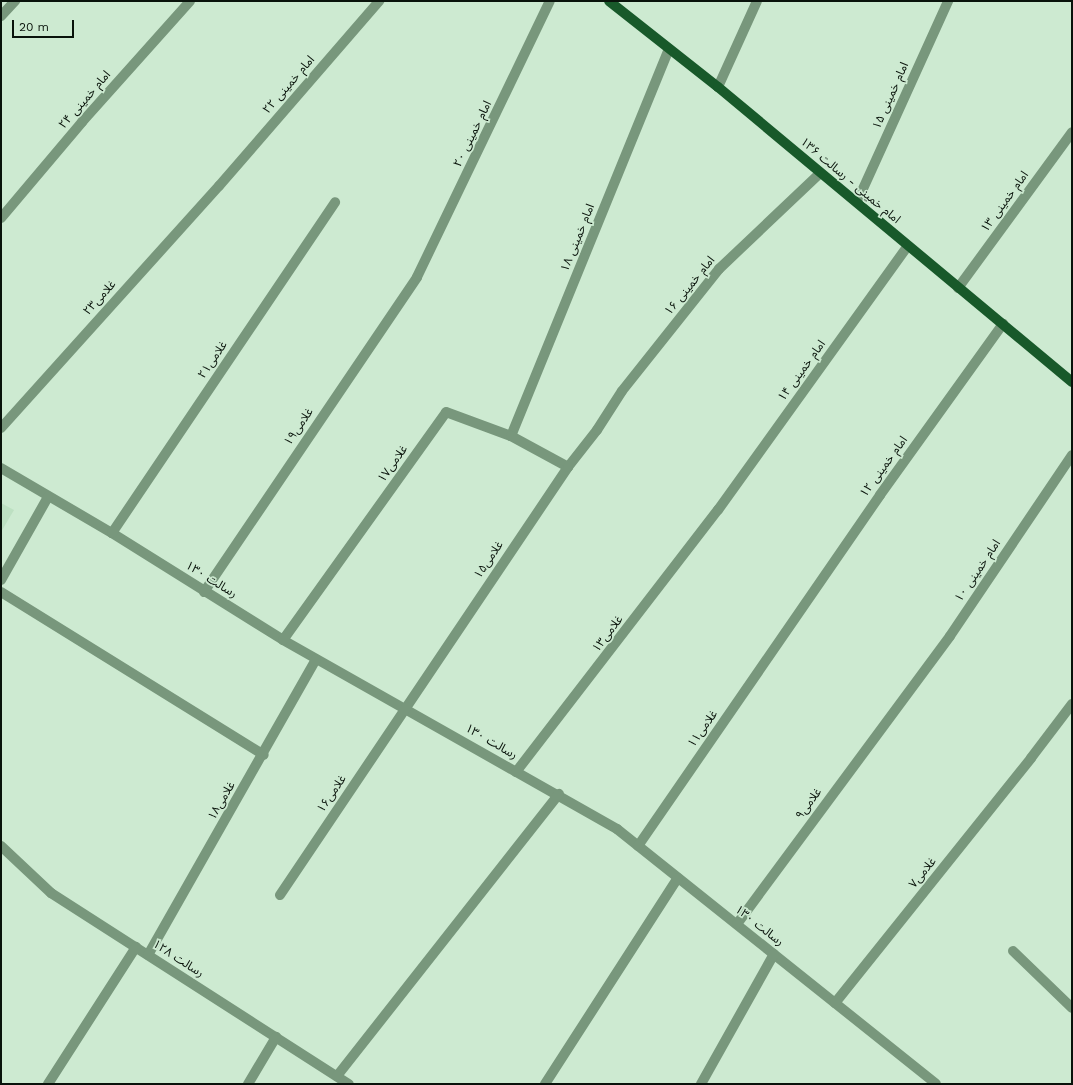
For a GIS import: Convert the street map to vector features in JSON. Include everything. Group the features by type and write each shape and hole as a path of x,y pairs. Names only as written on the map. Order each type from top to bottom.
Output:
{"main road":[{"name":"امام خمینی - رسالت ۱۳۶","path":"609,1 718,87 820,173 857,202 907,247 1004,324 1072,382"}],"street":[{"path":"1,16 15,1"},
{"name":"امام خمینی ۲۴","path":"1,218 82,122 190,1"},
{"name":"امام خمینی ۲۲","path":"219,186 379,1"},
{"name":"امام خمینی ۲۰","path":"417,278 550,1"},
{"path":"718,87 757,1"},
{"name":"امام خمینی ۱۵","path":"857,202 948,1"},
{"name":"امام خمینی ۱۸","path":"511,436 669,49"},
{"name":"امام خمینی ۱۳","path":"958,288 1072,132"},
{"name":"امام خمینی ۱۶","path":"597,430 622,391 719,269 820,173"},
{"name":"غلامی۲۳","path":"1,428 219,186"},
{"name":"غلامی۲۱","path":"112,533 335,202"},
{"name":"امام خمینی ۱۴","path":"718,510 907,247"},
{"name":"غلامی۱۹","path":"204,592 417,278"},
{"name":"امام خمینی ۱۲","path":"789,628 880,495 1004,324"},
{"name":"غلامی۱۷","path":"283,640 446,412 511,436 568,467"},
{"name":"غلامی۱۵","path":"406,708 568,467 597,430"},
{"name":"امام خمینی ۱۰","path":"903,700 950,636 1072,455"},
{"name":"رسالت ۱۳۰","path":"1,468 112,533 204,592 283,640 406,708 516,772 559,794 617,829 936,1084"},
{"path":"1,580 48,496"},
{"name":"غلامی۱۳","path":"516,772 718,510"},
{"path":"1,592 264,755"},
{"name":"غلامی۱۱","path":"638,846 789,628"},
{"name":"غلامی۱۸","path":"148,955 264,755 316,659"},
{"name":"غلامی۹","path":"736,924 903,700"},
{"name":"غلامی۷","path":"836,1003 1031,758 1072,704"},
{"name":"غلامی۱۶","path":"280,895 406,708"},
{"path":"337,1076 559,794"},
{"name":"رسالت ۱۲۸","path":"1,846 51,893 349,1084"},
{"path":"545,1084 678,878"},
{"path":"48,1084 136,947"},
{"path":"1013,951 1072,1008"},
{"path":"701,1084 774,954"},
{"path":"248,1084 276,1037"}],"shaded area":[{"path":"1,503 14,510 1,532"}]}
